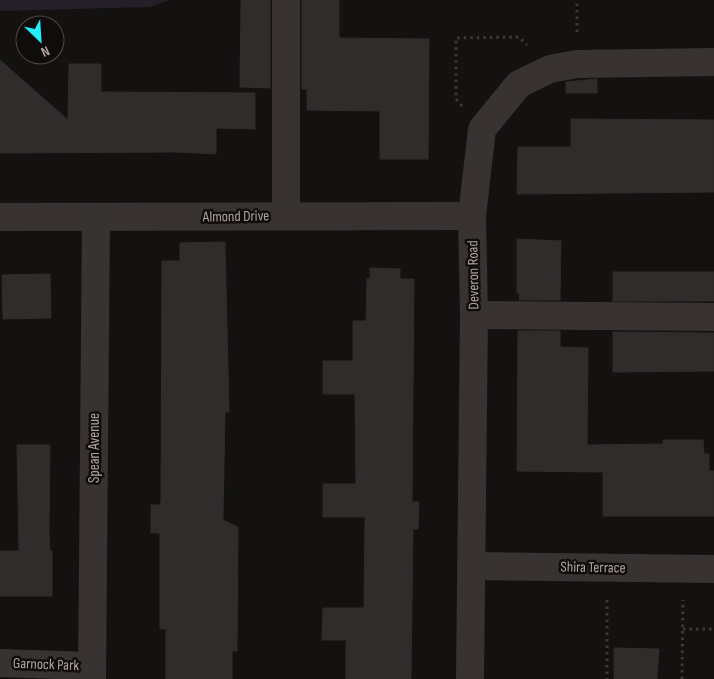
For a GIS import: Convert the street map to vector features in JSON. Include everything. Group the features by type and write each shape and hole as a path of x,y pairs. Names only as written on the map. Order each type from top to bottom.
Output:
{"street":[{"path":"286,0 286,215"},
{"path":"482,129 519,84 550,69 577,64 714,62"},
{"name":"Deveron Road","path":"470,679 474,315 472,216 482,129"},
{"name":"Almond Drive","path":"0,216 96,218 286,215 472,216"},
{"name":"Spean Avenue","path":"92,672 96,218"},
{"path":"474,315 714,317"},
{"name":"Shira Terrace","path":"471,566 714,569"},
{"name":"Garnock Park","path":"0,663 92,672"}],"path":[{"path":"482,129 456,99 456,38 519,37 550,69"},
{"path":"607,567 607,679"},
{"path":"682,679 683,568"},
{"path":"683,629 714,629"}],"shaded area":[{"path":"0,0 170,0 150,7 0,11"}],"building":[{"path":"241,0 270,0 270,88 240,87"},
{"path":"302,0 339,0 339,38 429,39 428,159 380,159 380,111 307,110 307,89 302,89"},
{"path":"0,60 68,120 69,64 101,64 101,92 255,93 255,129 216,128 216,154 176,152 0,153"},
{"path":"597,79 597,93 566,93 566,82"},
{"path":"571,119 714,120 714,192 517,194 518,147 571,147"},
{"path":"517,239 561,241 560,300 519,300 520,293 517,293"},
{"path":"225,242 229,412 225,412 223,520 238,527 237,651 232,651 232,679 166,679 166,629 160,629 160,533 151,533 151,505 160,505 161,501 162,261 180,261 180,243"},
{"path":"370,268 400,269 400,279 414,279 412,502 419,502 418,529 413,529 411,679 346,679 346,640 322,640 323,608 364,608 365,517 323,517 323,484 356,484 355,394 323,394 323,361 353,361 353,321 366,321 367,279 370,279"},
{"path":"613,272 714,272 714,301 613,301"},
{"path":"50,274 51,318 3,319 2,275"},
{"path":"518,331 560,331 560,347 588,348 587,445 663,444 663,440 703,440 704,454 709,454 709,471 714,471 714,516 603,516 603,472 517,471"},
{"path":"613,332 714,333 714,371 613,372"},
{"path":"17,445 50,445 49,534 50,551 52,551 52,596 0,596 0,551 19,551"},
{"path":"614,648 659,649 657,679 614,679"}]}
